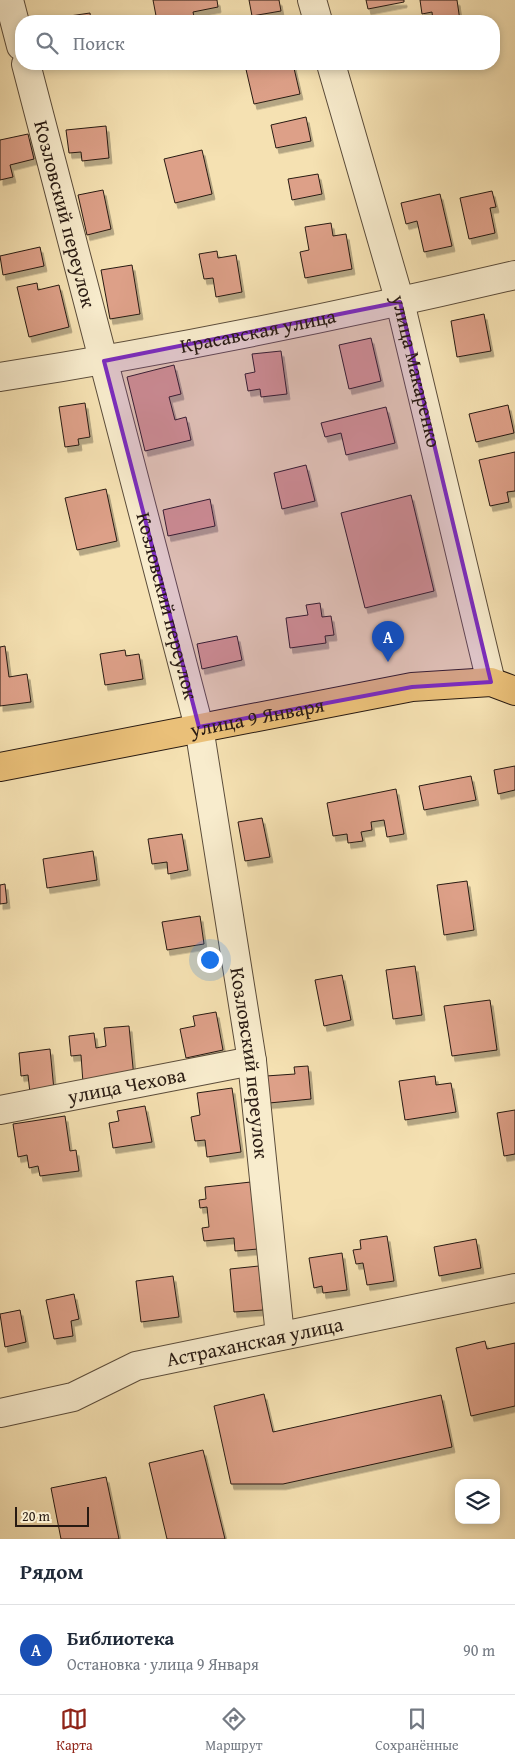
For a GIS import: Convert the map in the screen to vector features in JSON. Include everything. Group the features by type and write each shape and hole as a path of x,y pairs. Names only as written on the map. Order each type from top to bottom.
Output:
{"main road":[{"name":"улица 9 Января","path":"0,767 412,687 503,686"}],"street":[{"path":"312,0 316,15"},
{"path":"12,2 15,17"},
{"name":"Козловский переулок","path":"28,70 200,727 252,1061 280,1336"},
{"name":"улица Макаренко","path":"333,70 400,302 503,686"},
{"name":"Красавская улица","path":"0,377 104,361 400,302 515,276"},
{"name":"улица Чехова","path":"0,1110 252,1061"},
{"name":"Астраханская улица","path":"0,1413 73,1397 136,1366 515,1288"}],"highlighted area":[{"path":"400,302 491,682 412,687 199,727 104,361"}],"building":[{"path":"153,0 217,0 218,7 193,12 194,15 156,15"},
{"path":"249,0 279,0 281,11 252,15"},
{"path":"366,0 404,0 404,2 368,9"},
{"path":"420,0 457,0 459,15 432,15 432,12 422,14"},
{"path":"246,70 294,70 300,94 254,104"},
{"path":"306,117 311,141 276,148 271,125"},
{"path":"106,126 109,158 82,161 81,152 69,153 66,130"},
{"path":"28,134 34,159 10,165 13,177 0,180 0,140"},
{"path":"202,150 212,194 175,203 164,159"},
{"path":"318,174 322,194 292,200 288,179"},
{"path":"103,190 111,229 87,235 78,195"},
{"path":"492,191 496,207 490,208 495,233 469,239 460,198"},
{"path":"440,194 452,246 424,252 417,221 406,224 401,203"},
{"path":"331,223 333,236 346,234 352,269 305,278 300,252 309,250 305,227"},
{"path":"40,247 44,266 3,275 0,256"},
{"path":"217,251 218,258 236,255 242,292 216,297 213,278 204,279 199,254"},
{"path":"132,265 140,314 110,319 101,270"},
{"path":"37,283 38,290 59,285 69,327 29,337 17,287"},
{"path":"484,314 491,351 457,357 451,321"},
{"path":"371,338 381,381 349,389 339,345"},
{"path":"281,351 287,394 261,397 260,389 248,391 245,374 255,372 252,354"},
{"path":"174,365 181,394 169,397 175,420 186,417 191,440 145,451 127,377"},
{"path":"85,403 90,437 78,439 79,445 65,447 59,407"},
{"path":"508,405 514,433 476,442 469,414"},
{"path":"386,407 395,443 346,455 341,433 325,437 321,423"},
{"path":"515,452 515,491 507,492 509,502 490,506 479,460"},
{"path":"306,465 315,501 282,509 274,473"},
{"path":"106,489 117,541 77,550 65,498"},
{"path":"411,495 434,591 365,608 341,513"},
{"path":"210,499 215,526 168,536 163,510"},
{"path":"320,603 322,617 331,616 334,635 325,636 326,643 290,648 286,618 308,615 306,605"},
{"path":"237,636 242,660 202,669 197,644"},
{"path":"5,646 9,677 27,674 31,702 0,706 0,647"},
{"path":"125,650 126,656 139,654 143,679 105,685 100,654"},
{"path":"515,766 515,790 498,794 494,770"},
{"path":"471,776 476,800 424,810 419,786"},
{"path":"396,789 404,834 387,837 384,820 371,822 372,830 361,832 363,841 348,843 347,834 333,836 327,803"},
{"path":"262,818 270,857 245,861 238,822"},
{"path":"182,834 188,870 168,874 167,862 152,864 148,839"},
{"path":"93,851 97,880 47,888 43,859"},
{"path":"467,881 474,930 444,935 437,885"},
{"path":"5,884 7,903 0,904 0,885"},
{"path":"200,916 204,944 167,950 162,922"},
{"path":"415,966 422,1015 393,1019 386,970"},
{"path":"342,975 351,1020 324,1026 315,980"},
{"path":"490,1000 497,1050 452,1056 444,1006"},
{"path":"216,1012 223,1050 186,1058 180,1029 195,1026 193,1016"},
{"path":"129,1026 134,1078 83,1083 81,1055 71,1056 69,1036 94,1033 96,1048 106,1046 104,1028"},
{"path":"50,1049 54,1090 30,1093 28,1075 21,1076 19,1053"},
{"path":"308,1066 311,1099 269,1103 266,1076 295,1074 294,1067"},
{"path":"435,1076 436,1085 451,1083 456,1112 405,1120 399,1081"},
{"path":"232,1088 241,1152 207,1157 205,1140 195,1141 191,1117 200,1115 197,1093"},
{"path":"145,1106 152,1142 113,1148 109,1123 119,1121 117,1111"},
{"path":"515,1110 515,1154 504,1156 497,1113"},
{"path":"65,1116 70,1151 76,1150 79,1171 40,1176 38,1166 29,1168 27,1155 18,1157 13,1124"},
{"path":"251,1182 258,1249 235,1251 234,1238 204,1241 202,1228 209,1227 207,1207 200,1208 199,1200 206,1199 205,1187"},
{"path":"387,1236 394,1281 367,1285 363,1263 356,1264 353,1250 361,1249 360,1240"},
{"path":"476,1239 481,1268 439,1276 434,1247"},
{"path":"342,1253 347,1290 323,1293 322,1286 314,1288 309,1258"},
{"path":"259,1266 263,1310 234,1312 230,1269"},
{"path":"173,1276 179,1317 141,1322 136,1281"},
{"path":"74,1294 79,1319 71,1321 73,1336 54,1339 46,1300"},
{"path":"20,1310 26,1342 5,1347 0,1314"},
{"path":"485,1341 487,1349 515,1343 515,1406 471,1416 456,1348"},
{"path":"264,1394 273,1432 441,1395 452,1447 283,1484 231,1484 214,1406"},
{"path":"203,1450 225,1539 167,1539 149,1463"},
{"path":"106,1477 119,1539 61,1539 51,1488"}],"place":[{"name":"Библиотека","path":"388,662"}]}
